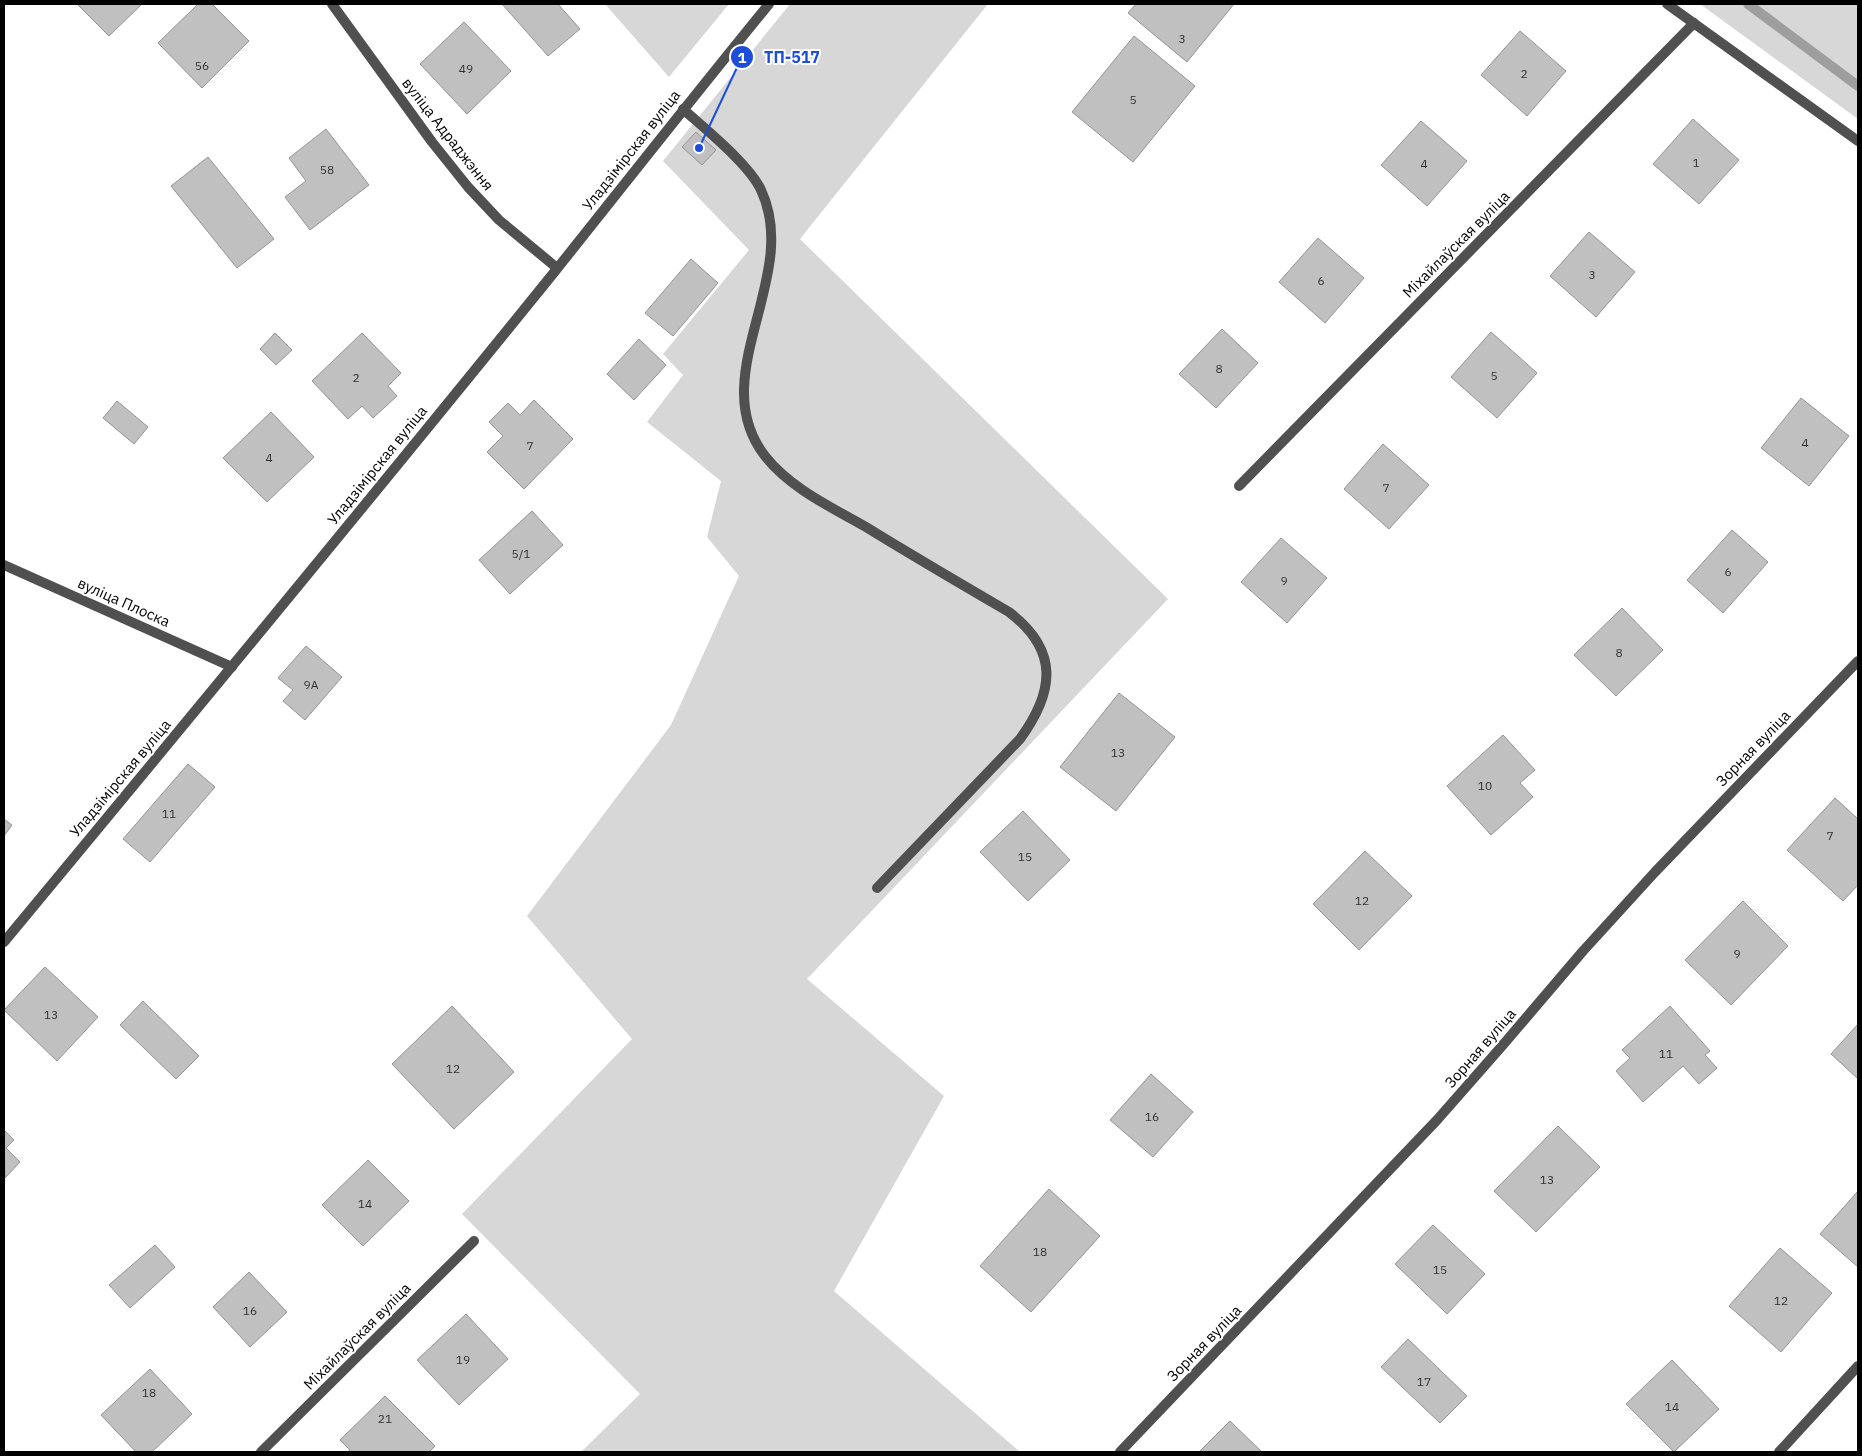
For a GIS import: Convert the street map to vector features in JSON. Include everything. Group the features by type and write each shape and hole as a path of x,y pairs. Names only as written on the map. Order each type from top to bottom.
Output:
{"street":[{"name":"вуліца Адраджэння","path":"332,4 468,187 499,220 557,268"},
{"name":"Уладзімірская вуліца","path":"4,942 232,667 769,4"},
{"path":"1667,4 1858,141"},
{"name":"Міхайлаўская вуліца","path":"1239,486 1694,23"},
{"path":"683,109 744,166 760,188 769,210 773,235 770,261 748,358 744,385 745,411 751,434 764,455 781,473 830,506 1009,612 1026,625 1037,640 1045,660 1046,680 1043,701 1034,720 1020,739 877,888"},
{"name":"вуліца Плоска","path":"4,565 232,667"},
{"name":"Зорная вуліца","path":"1120,1452 1431,1126 1583,950 1858,661"},
{"name":"Міхайлаўская вуліца","path":"261,1452 474,1241"},
{"path":"1779,1452 1858,1366"}],"shaded area":[{"path":"605,4 729,4 669,77"},
{"path":"790,4 988,4 800,239 1168,599 807,979 944,1096 834,1291 1020,1452 581,1452 640,1394 462,1214 632,1039 527,916 671,725 739,576 707,537 721,481 647,422 683,375 663,354 749,250 663,161"},
{"path":"1700,4 1858,4 1858,119"}],"building":[{"path":"77,4 142,4 109,36"},
{"path":"198,4 212,4 249,41 202,88 158,43"},
{"path":"502,4 558,4 580,29 548,56"},
{"path":"1136,4 1234,4 1187,62 1128,13"},
{"path":"464,22 511,71 467,114 420,64"},
{"path":"1520,31 1566,71 1527,116 1481,75"},
{"path":"1134,36 1195,86 1133,162 1072,112"},
{"path":"1693,119 1739,160 1699,204 1653,164"},
{"path":"1421,121 1467,161 1427,206 1381,165"},
{"path":"326,129 369,185 310,230 285,197 306,181 289,158"},
{"path":"696,132 716,150 702,165 682,147"},
{"path":"208,157 274,239 237,268 171,186"},
{"path":"1589,232 1635,272 1596,317 1550,276"},
{"path":"1318,238 1364,278 1325,323 1279,282"},
{"path":"691,259 718,283 673,336 645,313"},
{"path":"1222,329 1258,363 1216,408 1179,374"},
{"path":"1491,332 1537,373 1497,418 1451,377"},
{"path":"275,333 292,350 276,365 260,349"},
{"path":"362,333 401,373 388,386 397,396 373,418 362,406 348,419 312,381"},
{"path":"639,339 666,365 634,400 607,374"},
{"path":"1801,398 1849,436 1809,486 1761,448"},
{"path":"534,400 573,439 524,489 487,452 503,436 489,422 508,403 520,415"},
{"path":"117,401 148,427 134,444 103,418"},
{"path":"271,412 314,457 267,502 223,458"},
{"path":"1383,444 1429,485 1389,529 1344,489"},
{"path":"532,511 563,545 510,594 479,560"},
{"path":"1732,530 1768,562 1723,613 1687,580"},
{"path":"1281,538 1327,578 1287,623 1241,582"},
{"path":"1622,608 1663,650 1616,696 1574,655"},
{"path":"306,646 342,677 305,720 283,701 293,690 278,678"},
{"path":"1119,693 1175,737 1116,811 1060,767"},
{"path":"1503,735 1535,770 1520,783 1533,797 1491,835 1447,786"},
{"path":"188,764 215,787 150,862 123,839"},
{"path":"1835,798 1858,819 1858,885 1843,901 1787,850"},
{"path":"1023,811 1070,860 1028,901 980,852"},
{"path":"4,819 12,825 4,836"},
{"path":"1365,851 1412,896 1359,950 1313,904"},
{"path":"1743,901 1788,946 1731,1005 1685,960"},
{"path":"45,967 98,1017 57,1061 4,1010"},
{"path":"143,1001 199,1056 176,1079 120,1025"},
{"path":"452,1006 514,1072 454,1129 392,1064"},
{"path":"1670,1006 1710,1051 1705,1055 1717,1068 1699,1084 1683,1066 1643,1102 1616,1071 1630,1058 1622,1050"},
{"path":"1858,1024 1858,1078 1857,1078 1831,1054"},
{"path":"1151,1074 1193,1112 1153,1157 1110,1120"},
{"path":"1558,1126 1600,1167 1536,1232 1494,1191"},
{"path":"4,1130 14,1140 6,1148 20,1162 5,1178"},
{"path":"368,1160 409,1201 363,1246 322,1205"},
{"path":"1049,1189 1100,1236 1031,1312 980,1266"},
{"path":"1858,1191 1858,1267 1820,1234"},
{"path":"1433,1225 1485,1274 1447,1314 1395,1264"},
{"path":"155,1245 175,1267 130,1308 109,1285"},
{"path":"1780,1248 1832,1293 1781,1352 1729,1306"},
{"path":"249,1272 287,1312 250,1347 213,1307"},
{"path":"466,1314 508,1359 459,1405 417,1360"},
{"path":"1408,1339 1467,1396 1440,1423 1381,1367"},
{"path":"1672,1360 1719,1409 1674,1452 1626,1404"},
{"path":"150,1369 192,1414 152,1452 136,1452 101,1415"},
{"path":"385,1396 435,1446 429,1452 347,1452 350,1450 340,1440"},
{"path":"1230,1421 1262,1452 1199,1452"}],"waterway":[{"path":"1748,4 1858,86"}],"place":[{"name":"ТП-517","path":"699,148"}]}
